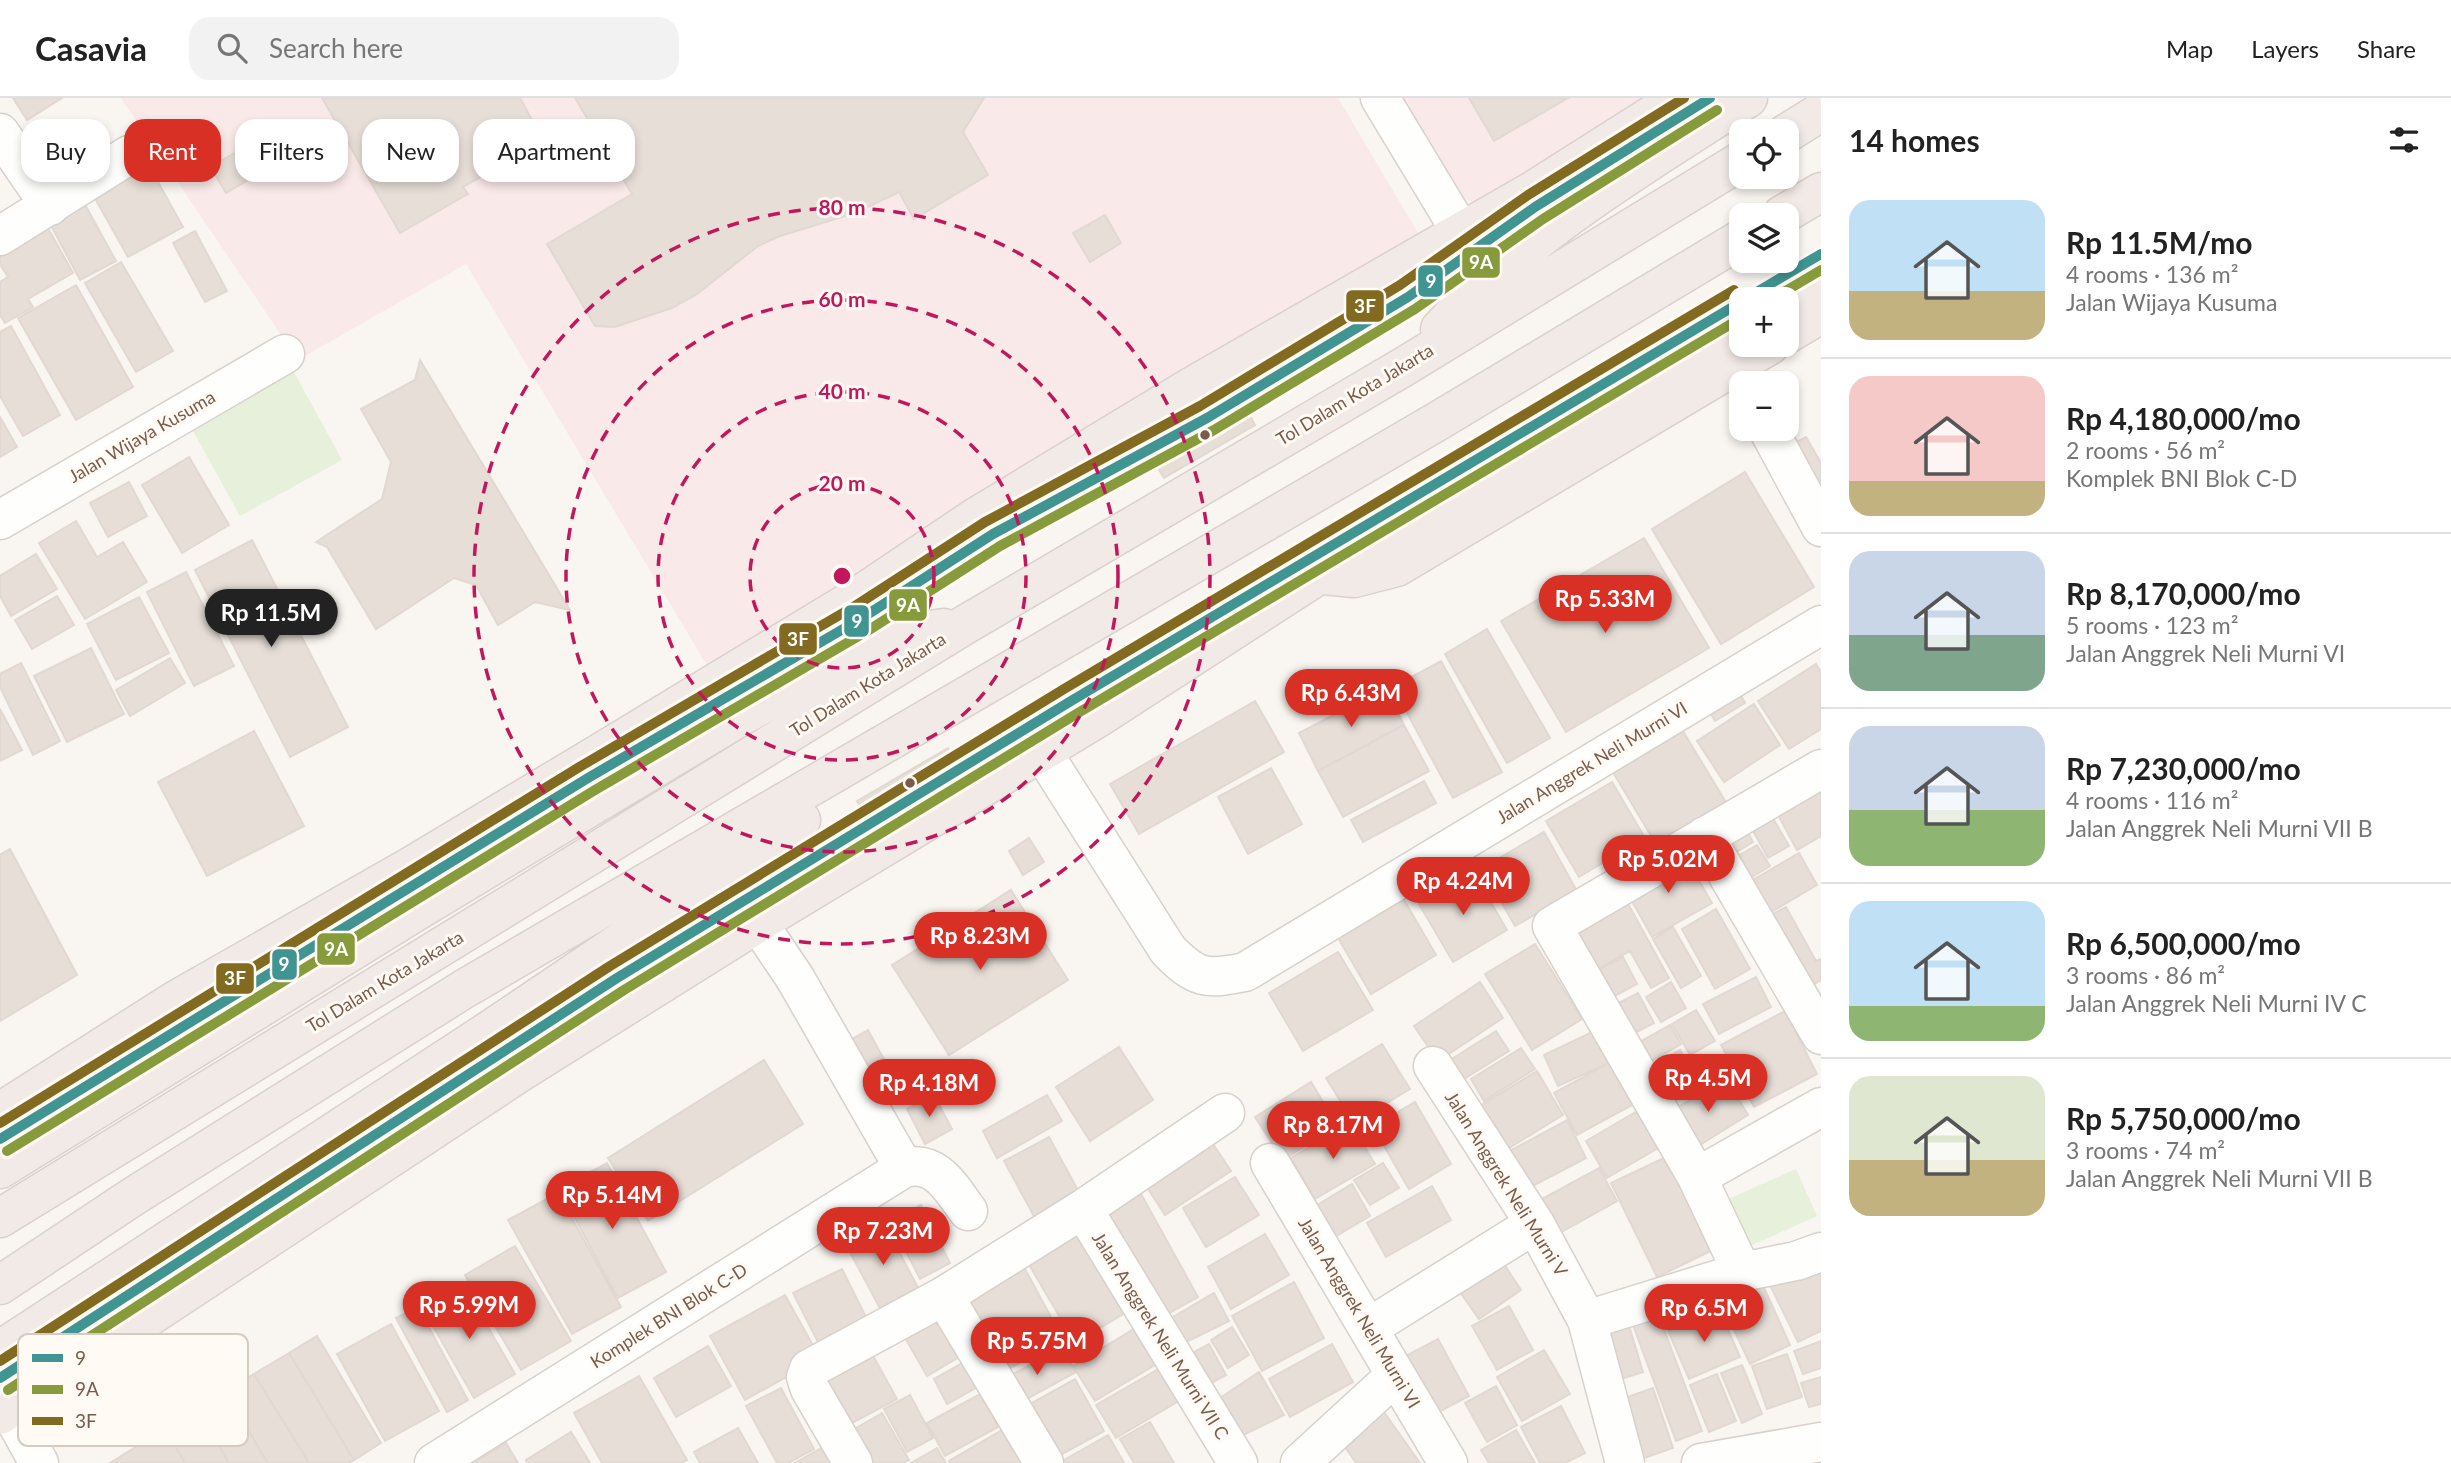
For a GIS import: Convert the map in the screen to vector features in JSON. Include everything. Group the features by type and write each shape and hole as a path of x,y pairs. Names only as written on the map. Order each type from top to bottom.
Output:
{"highway":[{"path":"0,1112 176,1000 408,868 777,646 976,517 1179,394 1534,190 1679,98"},
{"path":"1405,366 1470,296 1521,252 1655,157 1748,98"},
{"path":"1799,126 1821,112"},
{"name":"Tol Dalam Kota Jakarta","path":"0,1218 963,626 1405,366 1729,168"},
{"path":"1799,205 1821,192"},
{"path":"0,1285 134,1196 464,989 955,704 1729,246"},
{"path":"1799,288 1821,275"},
{"path":"1799,327 1821,314"},
{"path":"123,1334 519,1073 758,923 1096,719 1320,574 1729,330"},
{"path":"1741,371 1757,357"},
{"path":"1320,574 1354,578 1397,567 1729,380"},
{"path":"0,1169 415,912 743,715 845,660 902,634 963,626"},
{"path":"24,1334 473,1042 601,953 835,799 955,704"},
{"path":"0,1350 18,1338"}],"street":[{"path":"1380,98 1461,232"},
{"path":"0,133 50,206"},
{"path":"0,236 124,158"},
{"name":"Jalan Wijaya Kusuma","path":"0,520 285,354"},
{"path":"1774,441 1821,527"},
{"name":"Jalan Anggrek Neli Murni VI","path":"1041,750 1168,950 1191,973 1216,978 1245,972 1821,625"},
{"path":"1742,1272 1697,1177 1552,926 1821,769"},
{"path":"1705,836 1821,1035"},
{"path":"758,923 795,978 904,1168 929,1166 945,1181 968,1211"},
{"name":"Jalan Anggrek Neli Murni V","path":"1433,1066 1535,1224 1587,1320 1625,1463"},
{"path":"1697,1177 1821,1107"},
{"path":"853,1463 806,1377 809,1369 944,1296 1083,1209 1225,1113"},
{"name":"Jalan Anggrek Neli Murni VI","path":"1270,1163 1448,1463"},
{"name":"Komplek BNI Blok C-D","path":"434,1463 904,1168"},
{"name":"Jalan Anggrek Neli Murni VII C","path":"1083,1209 1238,1463"},
{"path":"1368,1328 1535,1224"},
{"path":"1587,1320 1742,1272 1796,1261 1821,1252"},
{"path":"944,1296 1044,1463"},
{"path":"1300,1463 1396,1375"},
{"path":"5,1412 18,1431"},
{"path":"1702,1463 1821,1442"}],"shaded area":[{"path":"121,98 1338,98 1424,243 708,667 466,264 298,360 178,182 221,182 221,119 135,119"},
{"path":"1391,98 1641,98 1504,200 1477,205 1455,194"}],"green space":[{"path":"289,363 342,460 240,516 187,420"},
{"path":"1796,1169 1817,1216 1746,1248 1724,1201"}],"building":[{"path":"13,98 62,98 29,119"},
{"path":"322,98 520,98 531,119 473,119 473,181 463,187 468,194 400,233 371,182 459,182 459,119 362,119 362,167 348,143 348,119 334,119"},
{"path":"575,98 984,98 963,132 988,175 914,219 899,192 855,213 780,236 758,246 697,294 672,308 615,327 595,326 547,244 632,194 625,182 635,182 635,119 587,119"},
{"path":"1469,98 1568,98 1494,141"},
{"path":"235,152 235,182 245,182 226,193 220,182 221,161"},
{"path":"124,178 124,182 158,182 183,227 128,257 93,195"},
{"path":"83,201 116,261 80,280 48,220"},
{"path":"1105,215 1121,243 1090,262 1073,233"},
{"path":"44,221 73,273 28,299 33,307 5,323 0,315 0,282 8,277 0,264 0,246"},
{"path":"195,231 227,291 205,302 173,243"},
{"path":"121,262 173,351 136,372 85,283"},
{"path":"76,285 133,387 76,420 18,318"},
{"path":"11,326 60,415 23,436 0,396 0,332"},
{"path":"420,360 570,610 535,602 498,625 476,585 454,578 376,629 327,547 316,542 382,499 391,462 361,409 415,380"},
{"path":"1247,410 1255,425 1164,478 1155,463"},
{"path":"0,417 17,447 0,457"},
{"path":"1806,437 1821,463 1821,482 1808,489 1785,448"},
{"path":"189,457 229,525 182,553 142,485"},
{"path":"1745,472 1814,587 1721,644 1652,529"},
{"path":"129,482 147,516 108,537 90,503"},
{"path":"76,521 97,557 123,542 147,582 85,619 39,543"},
{"path":"1644,538 1709,648 1566,732 1501,621"},
{"path":"252,540 348,727 290,757 195,570"},
{"path":"36,554 57,589 11,616 0,596 0,576"},
{"path":"186,572 234,666 194,686 147,592"},
{"path":"57,596 74,625 32,649 15,620"},
{"path":"139,597 169,653 116,680 87,624"},
{"path":"1487,629 1550,738 1507,763 1445,654"},
{"path":"91,648 124,714 67,742 34,676"},
{"path":"170,658 185,683 130,716 116,690"},
{"path":"1441,661 1502,772 1453,798 1393,687"},
{"path":"21,663 60,741 33,755 0,687 0,674"},
{"path":"1816,664 1821,672 1821,729 1789,749 1758,701"},
{"path":"1385,688 1404,725 1318,771 1299,733"},
{"path":"1737,688 1745,703 1715,721 1706,706"},
{"path":"1255,701 1284,752 1139,834 1110,784"},
{"path":"1754,704 1780,745 1724,782 1697,741"},
{"path":"0,709 22,750 0,761"},
{"path":"1675,718 1730,809 1660,851 1605,759"},
{"path":"1404,725 1429,771 1343,817 1318,771"},
{"path":"254,731 304,826 207,876 158,782"},
{"path":"948,748 957,763 867,817 857,801"},
{"path":"1271,768 1302,824 1248,854 1218,797"},
{"path":"1821,773 1821,836 1797,850 1770,800"},
{"path":"1424,781 1436,803 1363,842 1351,820"},
{"path":"1612,782 1645,838 1579,877 1546,821"},
{"path":"1767,808 1789,846 1768,858 1747,820"},
{"path":"1742,823 1753,842 1722,861"},
{"path":"1544,832 1577,891 1515,926 1482,868"},
{"path":"1029,838 1044,862 1023,875 1009,851"},
{"path":"1757,845 1770,866 1737,886 1724,864"},
{"path":"10,849 77,975 0,1021 0,855"},
{"path":"1799,853 1817,885 1756,921 1737,889"},
{"path":"1684,854 1712,903 1652,937 1624,887"},
{"path":"1473,872 1507,930 1453,962 1419,904"},
{"path":"1011,890 1068,980 949,1055 892,965"},
{"path":"1621,891 1669,978 1651,988 1630,951 1596,970 1568,920"},
{"path":"1404,900 1436,955 1371,994 1338,938"},
{"path":"1786,907 1816,961 1821,959 1821,980 1800,992 1760,921"},
{"path":"1716,909 1750,969 1715,989 1682,929"},
{"path":"1673,927 1701,976 1681,988 1653,939"},
{"path":"1535,944 1582,1019 1532,1050 1485,974"},
{"path":"1338,952 1373,1010 1303,1051 1269,993"},
{"path":"1623,957 1637,984 1598,1005 1583,977"},
{"path":"1756,977 1771,1007 1719,1034 1703,1004"},
{"path":"1480,982 1503,1018 1438,1061 1414,1026"},
{"path":"1671,982 1686,1008 1661,1022 1646,997"},
{"path":"1638,993 1654,1023 1621,1040 1605,1010"},
{"path":"1696,1010 1715,1041 1690,1055 1672,1024"},
{"path":"1785,1011 1817,1074 1754,1107 1721,1045"},
{"path":"1670,1025 1681,1044 1649,1062 1638,1043"},
{"path":"868,1030 898,1085 876,1098 845,1043"},
{"path":"1496,1031 1509,1051 1459,1082 1447,1062"},
{"path":"1594,1031 1609,1063 1558,1086 1544,1055"},
{"path":"1382,1044 1410,1089 1354,1123 1326,1078"},
{"path":"1119,1047 1153,1100 1090,1141 1056,1087"},
{"path":"1521,1048 1535,1069 1484,1101 1471,1079"},
{"path":"1680,1050 1698,1080 1669,1098 1651,1068"},
{"path":"764,1060 803,1124 648,1221 608,1158"},
{"path":"1609,1063 1632,1105 1577,1135 1554,1093"},
{"path":"1537,1071 1563,1115 1504,1151 1478,1107"},
{"path":"1726,1078 1748,1115 1690,1151 1667,1114"},
{"path":"1311,1082 1338,1126 1283,1160 1255,1117"},
{"path":"934,1095 952,1129 925,1144 907,1109"},
{"path":"1047,1095 1062,1121 997,1158 983,1131"},
{"path":"1415,1102 1451,1164 1409,1189 1373,1127"},
{"path":"1639,1110 1660,1147 1607,1178 1586,1141"},
{"path":"1567,1120 1586,1158 1527,1189 1508,1152"},
{"path":"1350,1123 1375,1164 1315,1199 1291,1158"},
{"path":"1207,1135 1231,1171 1165,1215 1141,1178"},
{"path":"1049,1137 1080,1194 1035,1218 1004,1161"},
{"path":"1668,1156 1715,1249 1657,1277 1611,1183"},
{"path":"607,1163 666,1272 618,1298 559,1189"},
{"path":"1383,1163 1399,1188 1370,1205 1354,1180"},
{"path":"1599,1168 1617,1201 1549,1239 1531,1205"},
{"path":"1235,1177 1259,1215 1206,1247 1183,1208"},
{"path":"1352,1184 1370,1216 1328,1241 1309,1210"},
{"path":"1432,1186 1451,1220 1386,1257 1367,1223"},
{"path":"558,1193 621,1307 572,1334 508,1220"},
{"path":"1141,1194 1198,1297 1162,1317 1105,1214"},
{"path":"921,1205 950,1263 920,1279 890,1220"},
{"path":"1077,1219 1130,1310 1075,1343 1021,1251"},
{"path":"882,1220 921,1293 883,1314 844,1241"},
{"path":"1265,1234 1289,1275 1231,1309 1208,1267"},
{"path":"515,1246 571,1341 521,1370 465,1275"},
{"path":"1496,1252 1521,1290 1479,1319 1453,1282"},
{"path":"1019,1258 1063,1339 996,1376 952,1295"},
{"path":"1813,1262 1821,1277 1821,1331 1798,1342 1769,1283"},
{"path":"842,1269 869,1323 821,1348 793,1293"},
{"path":"1761,1281 1790,1345 1750,1364 1720,1300"},
{"path":"1294,1282 1324,1338 1262,1371 1232,1316"},
{"path":"463,1284 515,1374 474,1398 422,1307"},
{"path":"1214,1293 1229,1321 1174,1348 1161,1324"},
{"path":"785,1295 820,1358 745,1400 710,1336"},
{"path":"1655,1305 1702,1431 1676,1441 1629,1314"},
{"path":"1509,1306 1533,1350 1497,1370 1472,1326"},
{"path":"418,1307 468,1400 447,1412 396,1318"},
{"path":"1719,1309 1740,1357 1689,1379 1668,1331"},
{"path":"943,1314 966,1353 927,1376 904,1336"},
{"path":"1627,1319 1643,1372 1608,1383 1592,1330"},
{"path":"391,1324 439,1411 385,1441 337,1354"},
{"path":"1232,1327 1249,1355 1228,1368 1211,1340"},
{"path":"1134,1329 1155,1365 1095,1401 1073,1366"},
{"path":"317,1336 381,1443 354,1460 289,1353"},
{"path":"1438,1339 1469,1396 1433,1415 1402,1358"},
{"path":"1821,1341 1821,1368 1803,1374 1794,1351"},
{"path":"866,1343 897,1399 839,1430 808,1374"},
{"path":"1209,1344 1226,1375 1202,1388 1185,1357"},
{"path":"1332,1344 1353,1382 1290,1417 1269,1379"},
{"path":"708,1346 731,1386 676,1417 654,1378"},
{"path":"1062,1347 1076,1372 1012,1407 999,1382"},
{"path":"1544,1350 1570,1394 1522,1421 1497,1377"},
{"path":"289,1353 354,1460 348,1463 309,1463 254,1374"},
{"path":"1787,1354 1802,1397 1767,1409 1752,1366"},
{"path":"968,1360 981,1385 947,1404 934,1379"},
{"path":"1742,1365 1762,1414 1742,1423 1721,1373"},
{"path":"1160,1368 1179,1401 1116,1438 1096,1405"},
{"path":"1259,1372 1284,1415 1233,1440 1211,1404"},
{"path":"254,1374 309,1463 268,1463 248,1430 248,1378"},
{"path":"1717,1374 1736,1421 1709,1432 1690,1385"},
{"path":"639,1376 687,1460 681,1463 602,1463 574,1413"},
{"path":"1821,1377 1821,1404 1809,1407 1801,1383"},
{"path":"1075,1379 1104,1431 1046,1463 1017,1411"},
{"path":"1496,1386 1517,1425 1487,1442 1465,1403"},
{"path":"781,1388 814,1449 788,1463 777,1463 746,1406"},
{"path":"1653,1388 1673,1448 1633,1462 1613,1402"},
{"path":"980,1394 998,1427 945,1456 927,1423"},
{"path":"910,1395 933,1438 907,1452 884,1409"},
{"path":"1379,1405 1420,1463 1356,1463 1337,1435"},
{"path":"1561,1406 1585,1453 1565,1463 1540,1463 1521,1427"},
{"path":"882,1413 909,1460 903,1463 860,1463 844,1435"},
{"path":"1150,1422 1174,1463 1134,1463 1120,1439"},
{"path":"738,1428 758,1463 700,1463 694,1452"},
{"path":"1004,1429 1023,1463 950,1463 949,1461"},
{"path":"248,1430 268,1463 229,1463 219,1446 248,1446"},
{"path":"1516,1430 1535,1463 1489,1463 1481,1450"},
{"path":"571,1432 590,1463 527,1463 526,1460"},
{"path":"1108,1435 1124,1463 1066,1463 1064,1460"},
{"path":"506,1443 518,1463 473,1463"},
{"path":"138,1446 175,1446 185,1463 110,1463"},
{"path":"175,1446 219,1446 229,1463 185,1463"},
{"path":"825,1446 834,1463 795,1463"},
{"path":"937,1448 946,1463 911,1463"}],"transit line":[{"name":"3F","path":"0,1123 581,766 855,606 985,522 1200,406 1400,285 1528,195 1684,98"},
{"name":"9","path":"0,1139 588,778 862,618 993,534 1207,418 1408,297 1535,207 1710,98"},
{"name":"9A","path":"7,1151 595,790 869,630 1000,546 1214,430 1415,309 1543,219 1717,110"},
{"name":"9","path":"1765,287 1821,254"},
{"name":"9A","path":"1792,287 1821,270"},
{"name":"3F","path":"42,1334 610,966 1064,689 1729,293"},
{"name":"9","path":"68,1334 617,978 1071,701 1729,309"},
{"name":"9A","path":"94,1334 624,990 1078,713 1729,325"},
{"name":"3F","path":"0,1361 18,1349"},
{"name":"9","path":"0,1378 18,1366"},
{"name":"9A","path":"8,1390 18,1384"}]}
